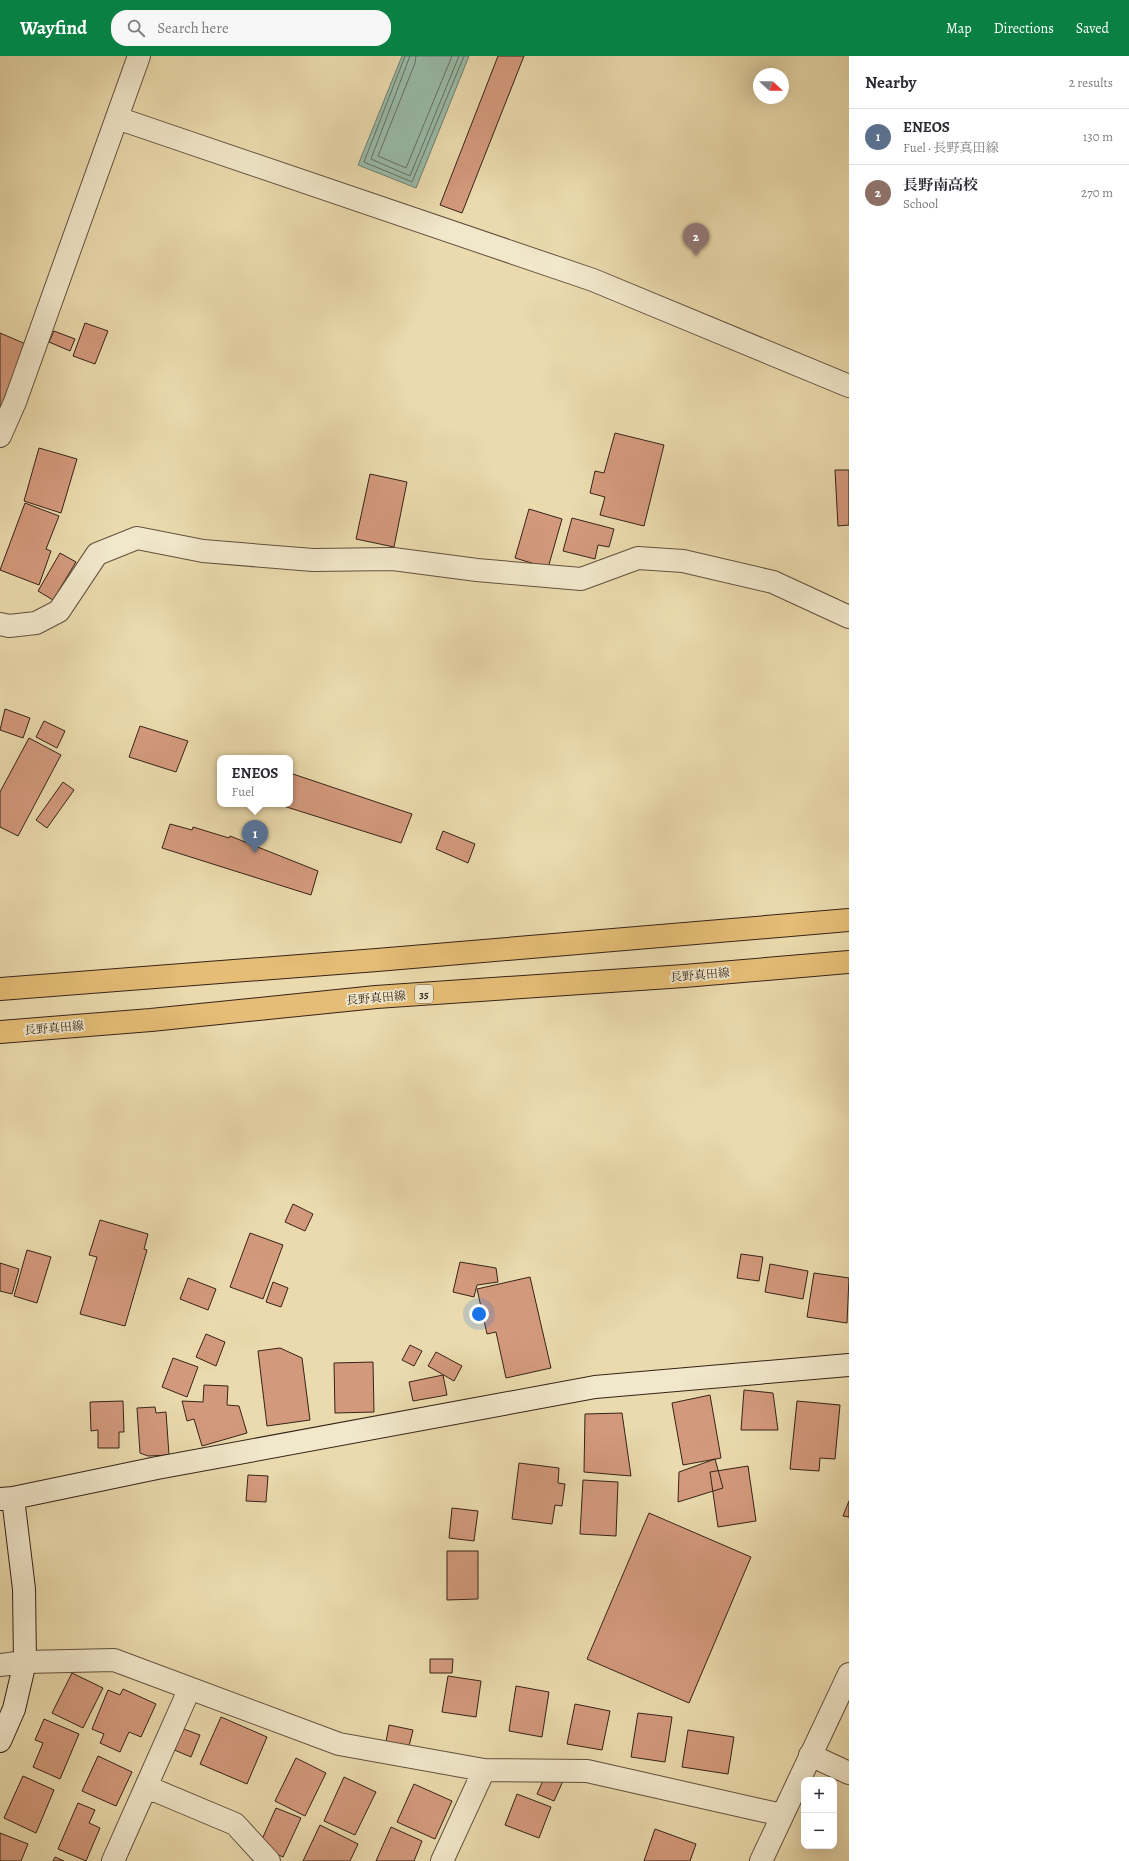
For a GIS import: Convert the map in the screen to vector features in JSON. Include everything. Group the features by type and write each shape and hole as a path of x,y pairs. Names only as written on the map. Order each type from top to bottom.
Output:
{"main road":[{"path":"0,989 377,960 849,920"},
{"name":"長野真田線","path":"0,1032 159,1019 376,997 684,976 849,962"}],"street":[{"path":"0,436 14,402 139,56"},
{"path":"117,118 593,280 849,386"},
{"path":"0,624 9,626 36,623 59,611 97,554 137,538 204,551 313,560 393,559 477,570 581,579 638,558 683,561 773,582 849,617"},
{"path":"0,1741 14,1709 25,1662 24,1589 7,1498 157,1468 595,1387 849,1365"},
{"path":"0,1665 25,1662 114,1660 189,1690 339,1744 484,1770 587,1771 782,1815"},
{"path":"761,1861 849,1674"},
{"path":"113,1861 189,1690"},
{"path":"810,1755 849,1773"},
{"path":"442,1861 484,1770"},
{"path":"147,1787 235,1824 270,1861"}],"water":[{"path":"402,56 469,56 416,188 358,165"}],"building":[{"path":"498,56 524,56 462,213 440,205"},
{"path":"85,323 108,331 95,364 73,356"},
{"path":"54,331 75,339 70,351 49,342"},
{"path":"0,333 28,345 0,412"},
{"path":"615,433 664,445 644,526 600,515 605,497 590,493 595,471 604,473"},
{"path":"39,448 77,459 61,513 24,501"},
{"path":"835,470 849,470 849,525 838,526"},
{"path":"370,474 407,482 394,547 356,539"},
{"path":"25,503 59,516 46,549 51,551 39,585 0,570"},
{"path":"529,509 562,519 548,568 515,558"},
{"path":"572,518 614,529 609,547 598,545 595,559 563,551"},
{"path":"60,553 76,562 53,600 38,591"},
{"path":"5,709 30,718 23,738 0,730"},
{"path":"44,721 65,731 57,748 36,737"},
{"path":"140,726 188,741 176,772 129,757"},
{"path":"29,738 61,755 18,836 0,827 0,792"},
{"path":"293,774 412,814 401,843 287,807 293,807"},
{"path":"63,782 74,790 47,828 36,820"},
{"path":"170,824 192,830 193,827 229,838 230,836 318,871 311,895 162,848"},
{"path":"443,831 475,844 468,863 436,849"},
{"path":"293,1204 313,1214 305,1231 285,1222"},
{"path":"100,1220 148,1234 144,1249 147,1250 125,1326 80,1314 97,1257 89,1255"},
{"path":"250,1233 283,1245 263,1299 230,1287"},
{"path":"27,1250 51,1257 37,1303 14,1296"},
{"path":"741,1254 763,1257 759,1281 737,1278"},
{"path":"460,1262 496,1268 498,1282 477,1285 474,1297 453,1292"},
{"path":"0,1263 19,1269 12,1294 0,1291"},
{"path":"770,1264 808,1271 803,1299 765,1292"},
{"path":"814,1273 849,1278 847,1323 807,1317"},
{"path":"530,1277 551,1368 506,1378 496,1332 487,1334 477,1289"},
{"path":"188,1278 216,1289 208,1310 180,1299"},
{"path":"273,1282 288,1288 281,1307 266,1302"},
{"path":"206,1334 225,1342 216,1366 196,1357"},
{"path":"410,1345 422,1351 414,1366 402,1360"},
{"path":"280,1348 302,1358 310,1420 267,1426 258,1351"},
{"path":"436,1352 462,1366 454,1381 428,1366"},
{"path":"173,1358 198,1367 187,1397 162,1387"},
{"path":"373,1362 374,1412 335,1413 334,1363"},
{"path":"443,1375 447,1395 413,1401 409,1382"},
{"path":"204,1385 228,1386 227,1405 239,1406 247,1433 202,1446 194,1419 187,1421 182,1401 203,1402"},
{"path":"744,1390 773,1393 778,1430 741,1430"},
{"path":"710,1395 721,1458 683,1465 672,1403"},
{"path":"123,1401 124,1432 119,1432 119,1448 98,1448 98,1430 91,1431 90,1402"},
{"path":"797,1401 840,1405 835,1459 820,1458 819,1471 790,1469"},
{"path":"155,1407 156,1413 166,1412 169,1455 148,1456 140,1453 137,1408"},
{"path":"622,1413 631,1476 584,1472 585,1414"},
{"path":"715,1459 723,1488 678,1502 679,1472"},
{"path":"519,1463 559,1468 558,1483 565,1484 562,1506 555,1505 552,1524 512,1519"},
{"path":"748,1466 756,1521 718,1527 710,1472"},
{"path":"248,1475 268,1476 266,1502 246,1501"},
{"path":"583,1480 618,1482 616,1536 580,1534"},
{"path":"849,1501 849,1517 843,1516"},
{"path":"452,1508 478,1511 474,1541 449,1538"},
{"path":"649,1513 751,1557 689,1703 587,1659"},
{"path":"447,1551 478,1551 478,1599 447,1600"},
{"path":"430,1659 453,1659 452,1673 430,1673"},
{"path":"72,1673 103,1688 83,1728 52,1713"},
{"path":"448,1676 481,1681 476,1717 442,1712"},
{"path":"516,1686 549,1692 542,1737 509,1731"},
{"path":"123,1689 156,1704 141,1737 129,1732 120,1752 100,1743 104,1734 92,1729 108,1690 120,1695"},
{"path":"575,1704 610,1711 602,1750 567,1744"},
{"path":"638,1713 672,1717 665,1762 631,1757"},
{"path":"221,1717 267,1737 247,1784 200,1764"},
{"path":"44,1719 79,1734 60,1779 33,1767 43,1743 35,1740"},
{"path":"389,1725 413,1730 409,1746 386,1742"},
{"path":"181,1728 200,1735 191,1757 172,1749"},
{"path":"688,1730 734,1737 728,1774 682,1767"},
{"path":"98,1756 132,1772 116,1806 82,1791"},
{"path":"296,1758 326,1773 305,1816 275,1801"},
{"path":"546,1774 563,1781 554,1801 537,1794"},
{"path":"23,1776 54,1790 36,1833 4,1818"},
{"path":"344,1777 376,1792 355,1835 324,1821"},
{"path":"414,1784 452,1801 435,1839 397,1822"},
{"path":"517,1794 551,1807 539,1838 505,1825"},
{"path":"78,1803 95,1810 89,1823 100,1828 86,1861 58,1849"},
{"path":"276,1808 301,1818 283,1857 259,1846"},
{"path":"320,1825 358,1844 350,1861 303,1861"},
{"path":"391,1827 422,1841 414,1861 376,1861"},
{"path":"655,1829 696,1844 690,1861 644,1861"},
{"path":"0,1833 28,1844 21,1861 0,1861"},
{"path":"55,1857 64,1861 53,1861"}],"place":[{"name":"長野南高校","path":"696,256"},
{"name":"ENEOS","path":"255,853"}]}
